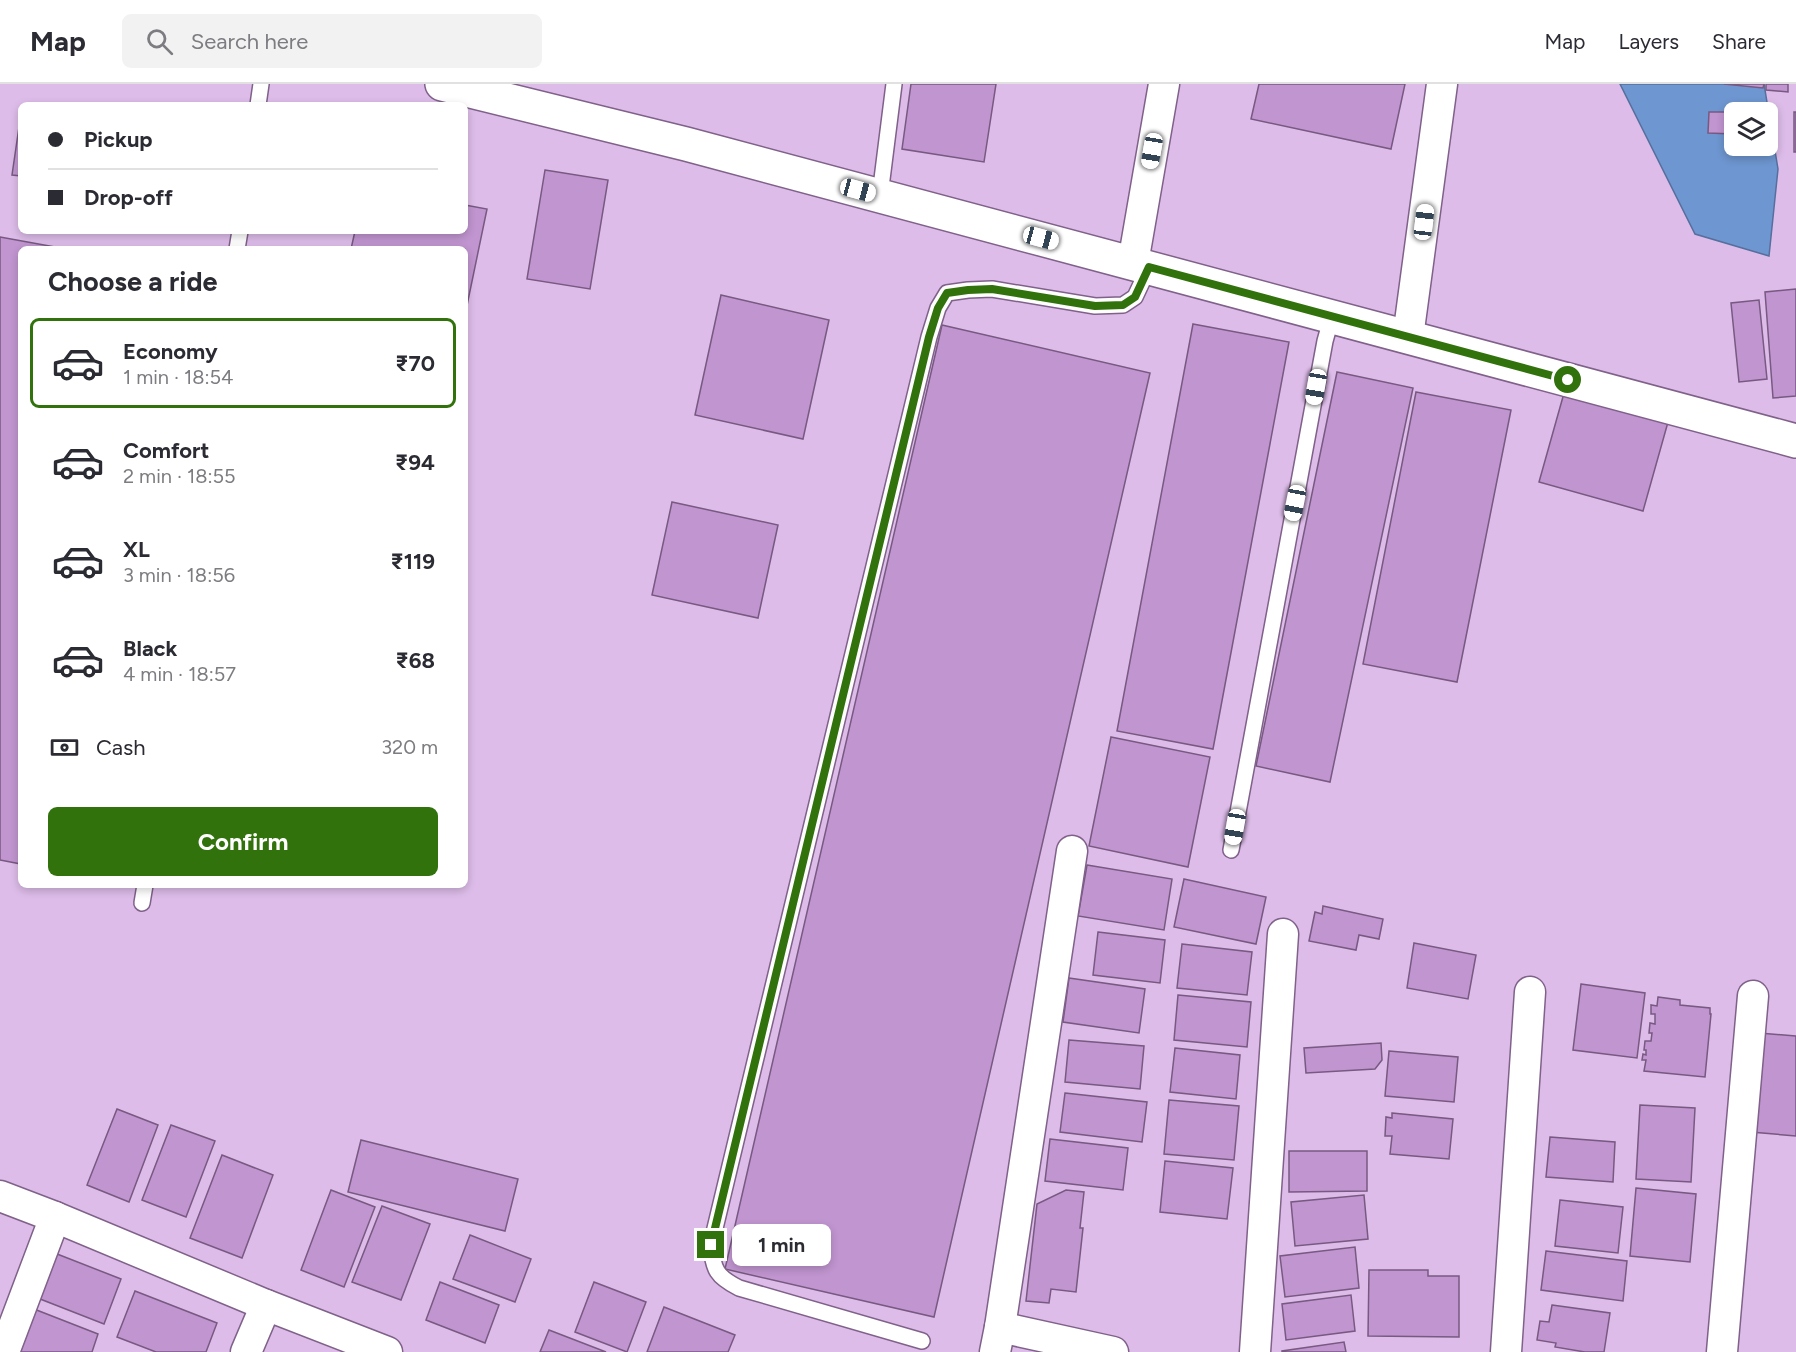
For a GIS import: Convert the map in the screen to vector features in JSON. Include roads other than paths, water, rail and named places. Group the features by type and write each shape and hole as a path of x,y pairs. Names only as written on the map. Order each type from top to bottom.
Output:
{"street":[{"path":"442,84 880,195 1796,441"},
{"path":"1141,265 1164,84"},
{"path":"1408,337 1442,84"},
{"path":"1072,851 998,1340 1113,1352"},
{"path":"1255,1352 1283,934"},
{"path":"1506,1352 1530,992"},
{"path":"1722,1352 1753,996"},
{"path":"0,1196 387,1352"},
{"path":"4,1352 55,1217"},
{"path":"246,1352 266,1305"}],"lane":[{"path":"258,102 261,84"},
{"path":"880,195 894,84"},
{"path":"922,1341 739,1288 722,1280 712,1262 711,1245 929,337 938,308 947,293 992,289 1095,306 1123,305 1135,297 1141,265"},
{"path":"1231,850 1325,341 1332,316"},
{"path":"142,903 144,888"}],"water":[{"path":"1620,84 1764,84 1767,102 1724,102 1724,156 1776,156 1778,169 1769,256 1695,234"}]}
